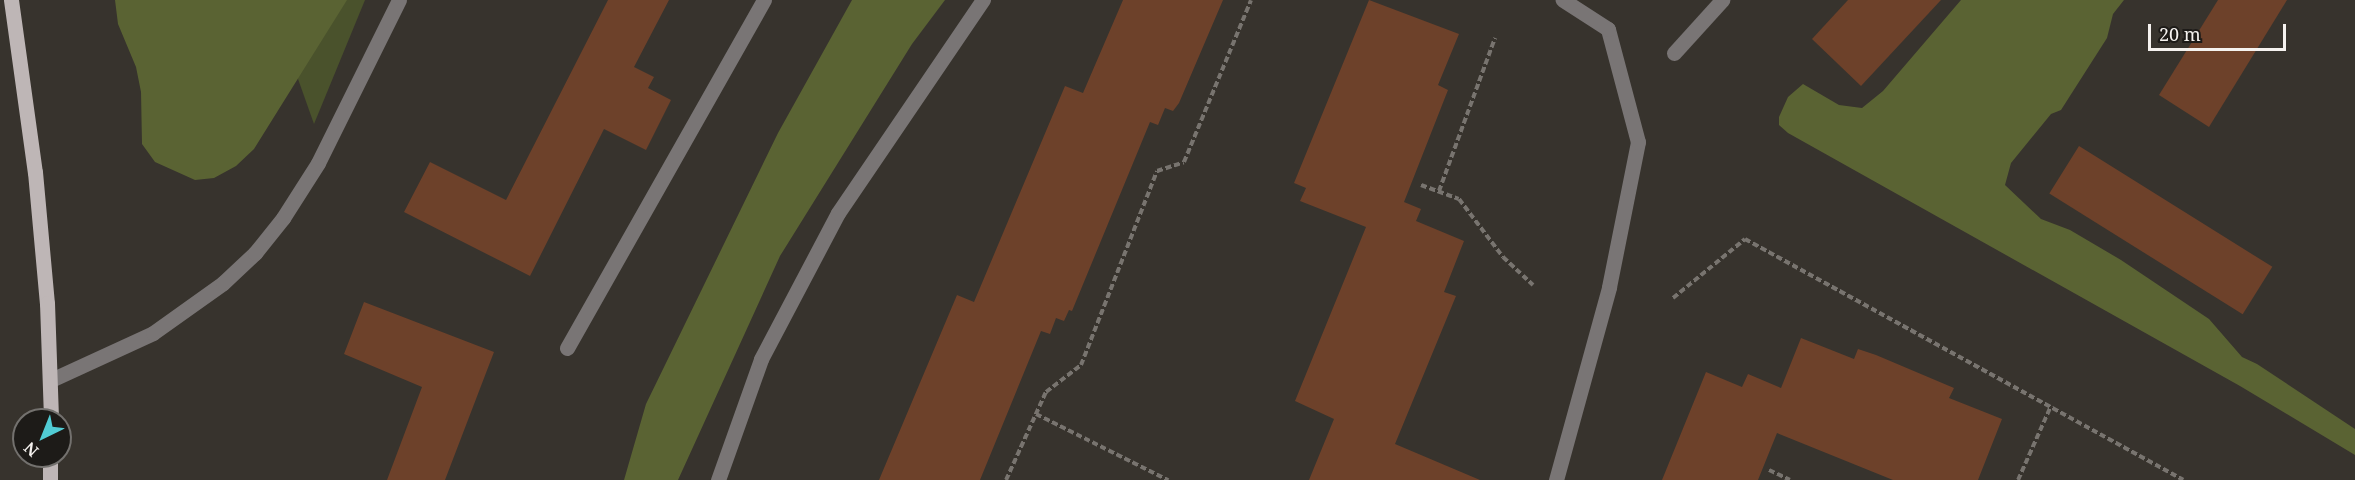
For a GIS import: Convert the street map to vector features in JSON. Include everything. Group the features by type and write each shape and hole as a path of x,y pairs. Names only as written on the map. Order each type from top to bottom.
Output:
{"main road":[{"path":"11,0 35,172 51,380 51,408"}],"street":[{"path":"51,380 153,333 223,283 255,253 283,218 318,163 399,0"},
{"path":"567,348 764,0"},
{"path":"717,480 761,359 838,213 983,0"},
{"path":"1556,480 1609,286 1638,142 1608,29 1563,0"},
{"path":"1674,52 1722,0"}],"path":[{"path":"1006,480 1046,392 1081,365 1157,171 1184,162 1251,0"},
{"path":"1439,191 1495,38"},
{"path":"1421,185 1459,199 1503,257 1533,285"},
{"path":"1673,298 1745,239 2183,480"},
{"path":"2018,480 2051,406"},
{"path":"1036,414 1168,480"},
{"path":"1769,470 1790,480"}],"green space":[{"path":"115,0 347,0 254,149 236,166 214,178 195,180 155,162 142,144 141,92 136,67 118,24"},
{"path":"270,0 365,0 314,124"},
{"path":"852,0 945,0 912,44 780,256 678,480 624,480 646,404 778,133"},
{"path":"1961,0 2124,0 2113,14 2107,38 2061,110 2051,114 2011,163 2005,185 2041,219 2070,230 2121,260 2209,319 2242,357 2257,364 2355,429 2355,455 2240,386 1788,133 1779,125 1779,117 1788,97 1803,84 1839,105 1862,108 1883,91"}],"building":[{"path":"608,0 669,0 634,67 654,77 648,88 671,100 646,150 604,129 530,276 404,212 430,162 506,200"},
{"path":"1123,0 1223,0 1179,103 1173,111 1165,108 1158,125 1150,122 1072,311 1069,310 1064,321 1056,318 1050,334 1041,331 980,480 879,480 957,295 974,302 1065,86 1083,93"},
{"path":"1369,0 1459,34 1438,85 1448,90 1404,202 1421,209 1416,221 1464,241 1444,292 1456,296 1395,444 1480,480 1309,480 1334,419 1295,401 1366,227 1300,201 1306,188 1294,183"},
{"path":"1848,0 1941,0 1861,86 1812,39"},
{"path":"2218,0 2287,0 2209,127 2159,95"},
{"path":"2079,146 2272,267 2243,314 2049,193"},
{"path":"364,302 494,352 445,480 387,480 422,387 344,354"},
{"path":"1801,338 1854,359 1858,349 1876,355 1954,388 1949,398 2002,419 1978,480 1893,480 1777,433 1758,480 1662,480 1706,372 1742,387 1748,374 1781,388"}]}
